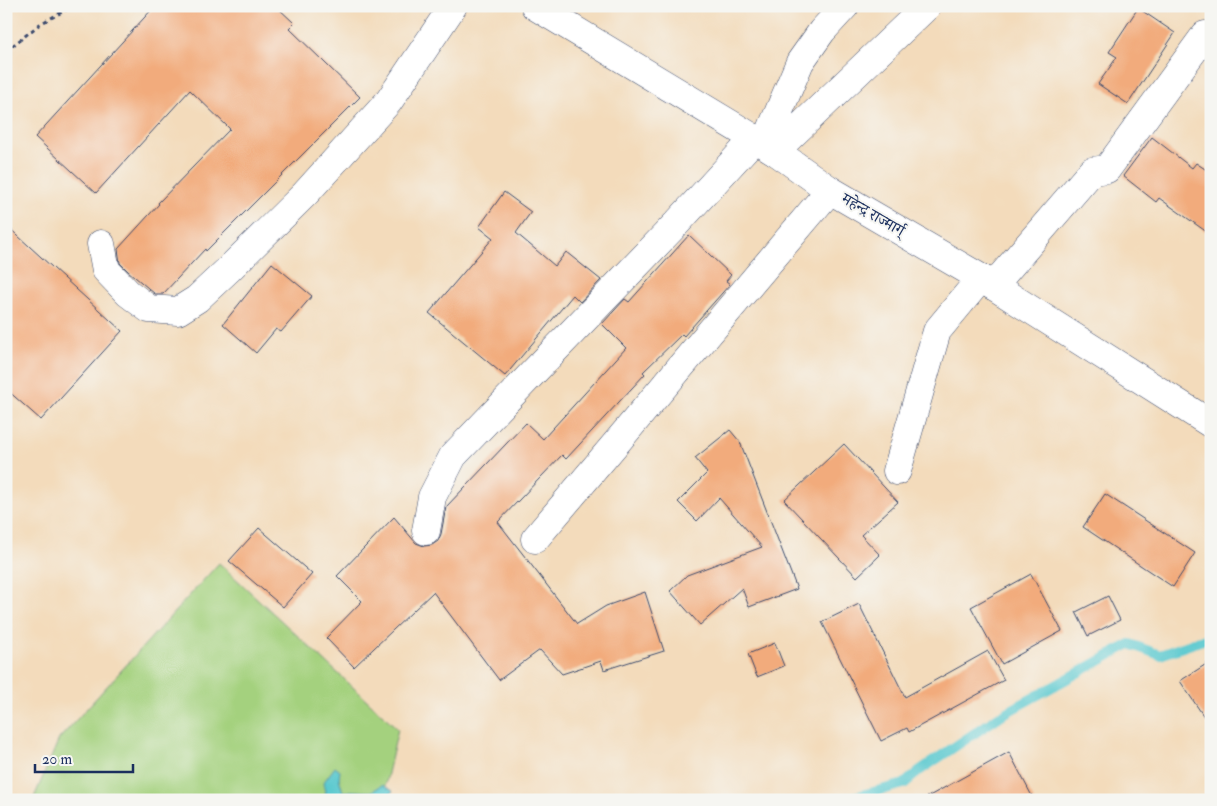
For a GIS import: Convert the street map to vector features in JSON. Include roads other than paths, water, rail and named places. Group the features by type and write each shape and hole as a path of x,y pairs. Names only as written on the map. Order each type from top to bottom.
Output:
{"main road":[{"path":"101,244 106,270 128,293 149,309 178,310 197,298 229,270 305,194 389,101 452,6"},
{"name":"महेन्द्र राज्मार्ग्","path":"535,6 765,144 830,190 987,282 1211,424"},
{"path":"765,144 800,62 822,31 845,6"},
{"path":"426,531 432,497 452,456 677,223 765,144 927,6"},
{"path":"896,472 937,331 987,282 1092,171 1107,169 1205,35"},
{"path":"535,539 830,190"}],"water":[{"path":"335,767 340,771 339,778 343,792 371,792 382,785 393,791 385,800 327,800 323,783"}],"waterway":[{"path":"842,800 904,784 919,771 1000,716 1130,644 1160,655 1211,637"}]}
